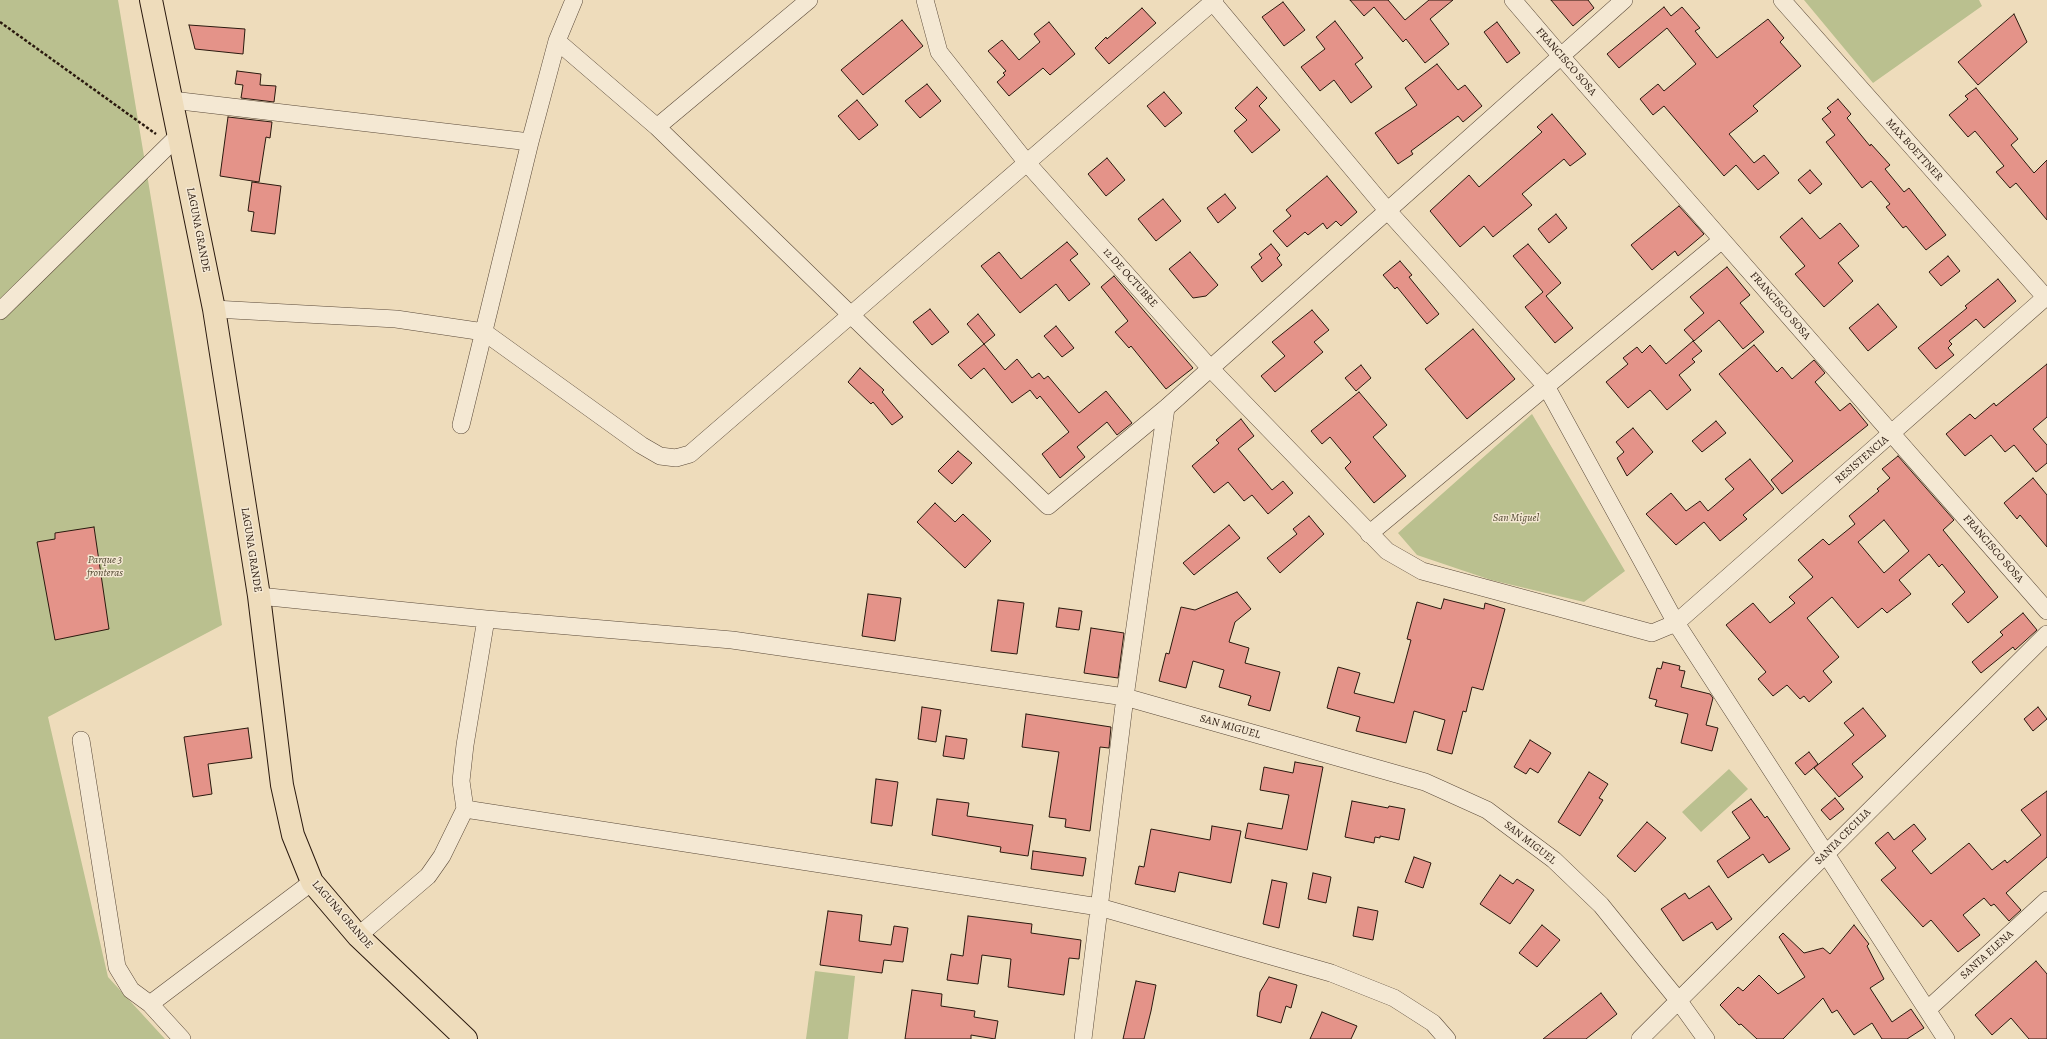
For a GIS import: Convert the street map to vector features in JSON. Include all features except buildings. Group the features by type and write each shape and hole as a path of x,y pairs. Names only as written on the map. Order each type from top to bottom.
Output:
{"main road":[{"name":"LAGUNA GRANDE","path":"151,0 172,100 174,139 214,309 259,596 282,785 293,835 312,882 358,936 466,1039"}],"street":[{"path":"461,425 530,142 557,41 574,0"},
{"path":"657,127 809,0"},
{"name":"12 DE OCTUBRE","path":"925,0 940,52 1027,163 1210,368 1369,534"},
{"name":"FRANCISCO SOSA","path":"1513,0 2047,610"},
{"path":"557,41 657,127 850,316 1048,506 1166,408 1560,55 1624,0"},
{"name":"MAX BOETTNER","path":"1782,0 2046,297"},
{"path":"214,309 396,319 484,332 640,445 660,456 676,458 690,454 1213,1 1387,210 1546,386 1676,623 1946,1039"},
{"path":"172,100 530,142"},
{"path":"0,311 174,139"},
{"path":"1369,534 1722,240"},
{"name":"RESISTENCIA","path":"1369,534 1387,551 1422,571 1652,633 1676,623 2046,297"},
{"path":"1083,1039 1125,698 1166,408"},
{"name":"SAN MIGUEL","path":"259,596 486,619 732,640 1125,698 1425,782 1487,810 1554,860 1601,905 1678,1000 1706,1039"},
{"path":"358,936 428,876 442,856 465,809 461,781 464,752 486,619"},
{"name":"SANTA CECILIA","path":"1640,1039 2047,634"},
{"path":"81,740 117,967 131,990 150,1004 182,1039"},
{"path":"465,809 1099,907 1331,973 1394,998 1433,1023 1447,1039"},
{"path":"150,1004 312,882"},
{"name":"SANTA ELENA","path":"1928,1010 2046,904"}],"path":[{"path":"0,22 174,139"}],"green space":[{"name":"Parque 3 fronteras","path":"0,0 118,0 222,625 48,717 108,977 165,1039 0,1039"},
{"path":"1804,0 1979,0 1982,6 1873,83"},
{"name":"San Miguel","path":"1532,414 1625,571 1584,602 1491,580 1417,555 1398,533"},
{"path":"1729,769 1748,789 1701,832 1682,812"},
{"path":"815,971 855,976 848,1039 806,1039"}]}
